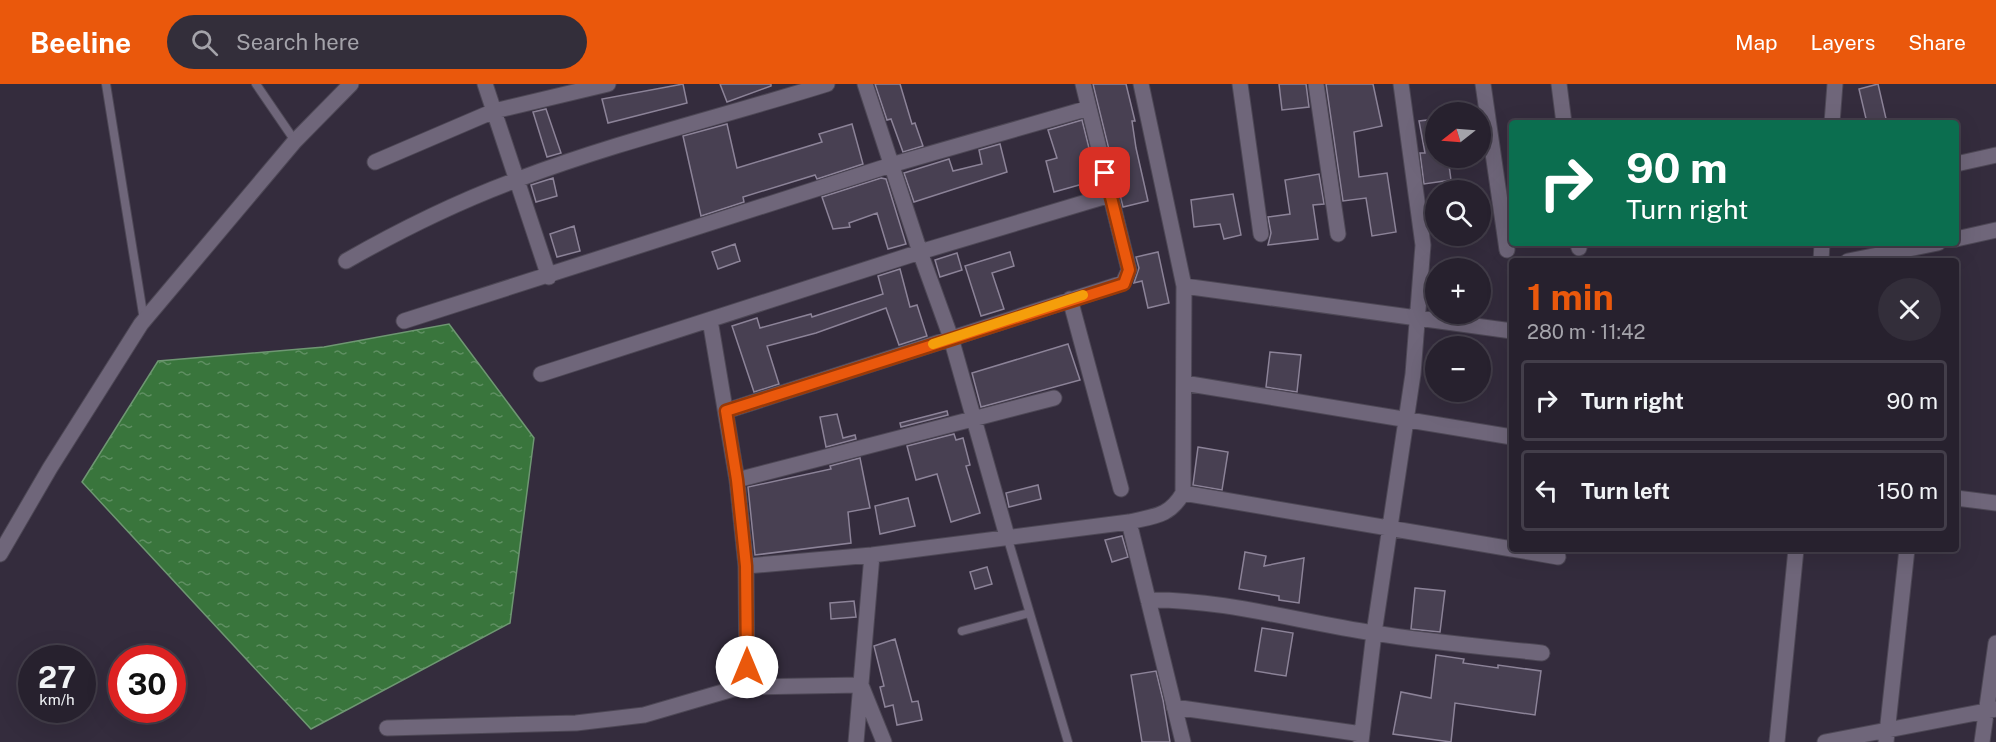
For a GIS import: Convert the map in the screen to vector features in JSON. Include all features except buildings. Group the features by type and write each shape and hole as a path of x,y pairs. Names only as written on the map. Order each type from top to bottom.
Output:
{"street":[{"path":"0,554 50,468 144,321 295,141 351,84"},
{"path":"485,84 519,179 549,277"},
{"path":"346,261 410,225 519,179 685,125 827,84"},
{"path":"865,84 951,338 1007,536"},
{"path":"726,411 1070,299 1124,284 1129,270 1083,84"},
{"path":"746,566 872,555 1129,522 1162,514 1174,508 1183,493 1184,286 1141,84"},
{"path":"1240,84 1261,234"},
{"path":"1316,84 1338,234"},
{"path":"1174,707 1361,738 1374,633 1413,374 1423,245 1401,84"},
{"path":"1484,84 1507,250"},
{"path":"1559,84 1564,120"},
{"path":"375,162 494,111 600,85"},
{"path":"1833,120 1839,85"},
{"path":"404,321 549,277 891,165 1089,108"},
{"path":"1959,163 1996,155"},
{"path":"541,374 920,252 1110,195"},
{"path":"1959,238 1996,230"},
{"path":"1863,258 1923,246"},
{"path":"1184,286 1418,316 1509,331"},
{"path":"1070,299 1121,489"},
{"path":"710,320 737,480 746,566 747,687"},
{"path":"1184,383 1509,436"},
{"path":"737,480 1054,398"},
{"path":"1183,493 1509,548"},
{"path":"1959,498 1996,503"},
{"path":"1129,522 1183,742"},
{"path":"1529,552 1558,557"},
{"path":"1777,742 1796,552"},
{"path":"1887,737 1907,552"},
{"path":"856,742 872,555"},
{"path":"1148,600 1172,600 1273,614 1374,633 1542,653"},
{"path":"1982,742 1991,710 1996,644"},
{"path":"387,728 576,723 645,715 715,693 747,687 861,685"},
{"path":"861,685 884,742"},
{"path":"1825,742 1887,737 1991,710"}],"lane":[{"path":"106,84 144,321"},
{"path":"256,84 295,141"},
{"path":"1007,536 1068,742"},
{"path":"962,631 1029,613"}],"water":[{"path":"449,324 534,438 510,623 311,729 82,482 158,361 324,347"}],"slow traffic":[{"path":"933,344 1083,295"}],"route":[{"path":"747,667 746,566 737,480 726,411 1070,299 1124,284 1129,270 1105,173"}]}
